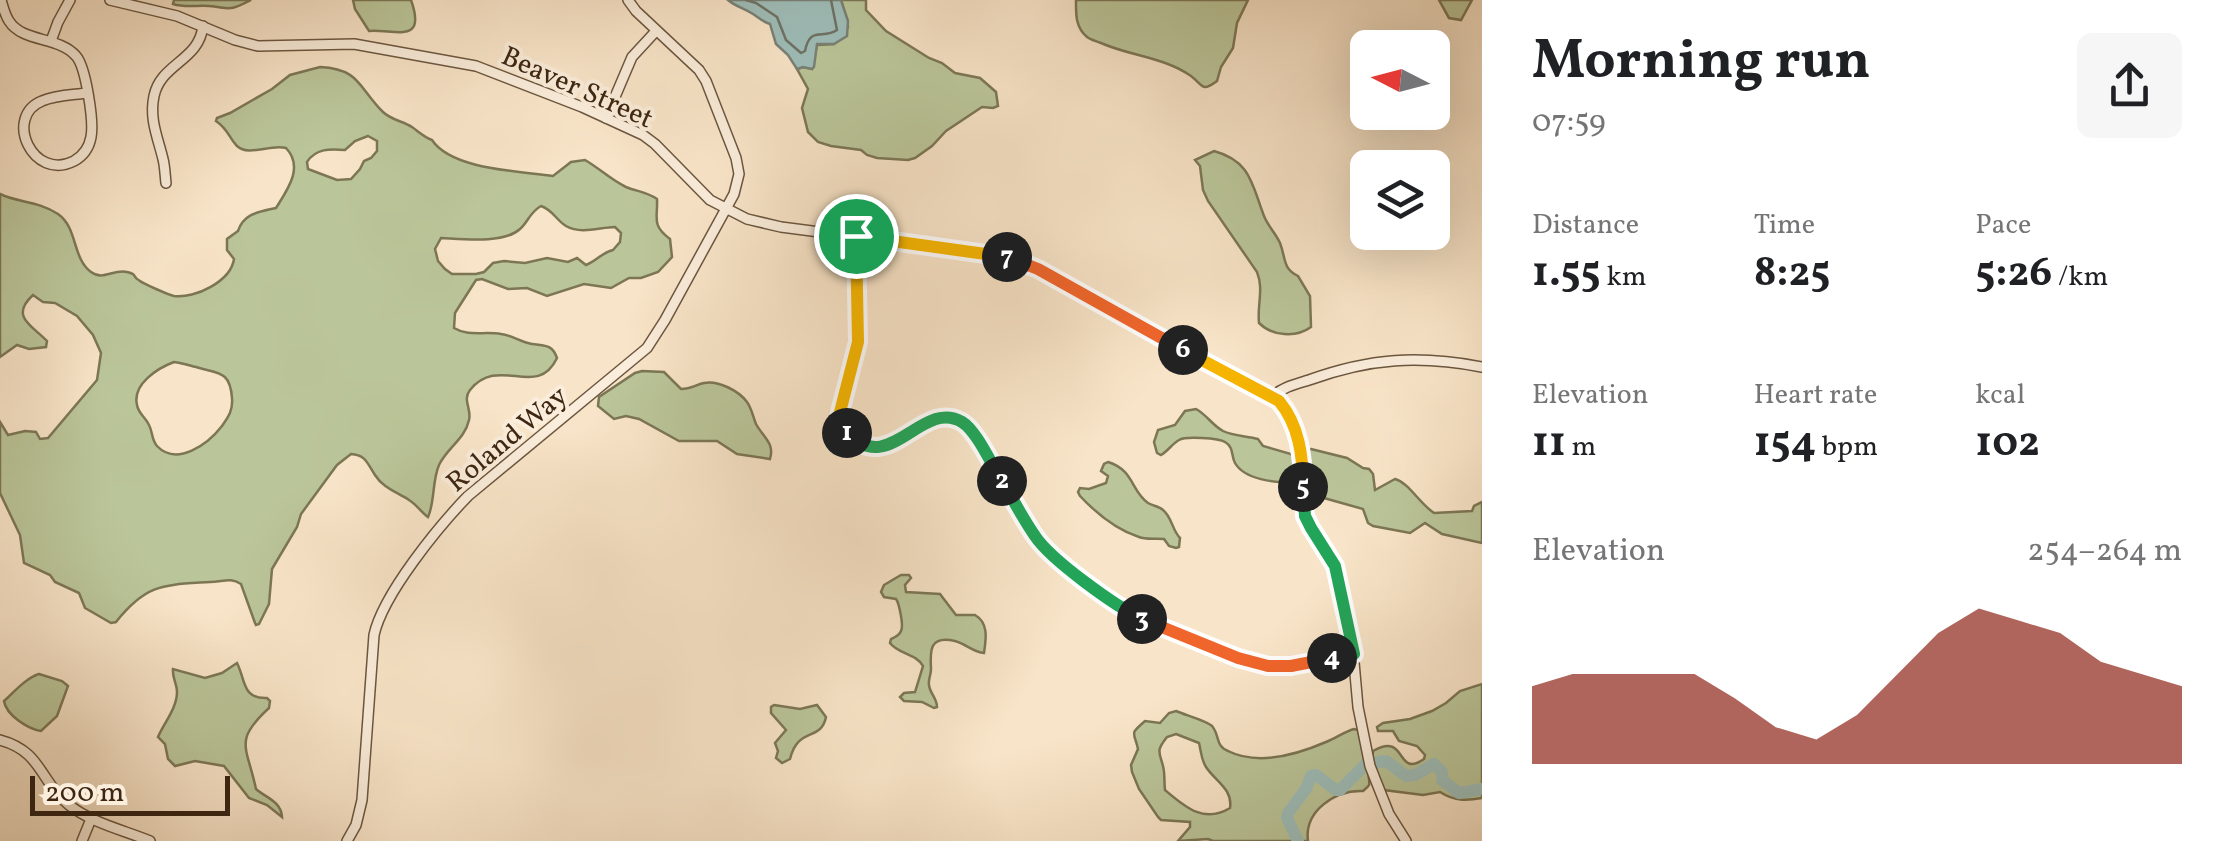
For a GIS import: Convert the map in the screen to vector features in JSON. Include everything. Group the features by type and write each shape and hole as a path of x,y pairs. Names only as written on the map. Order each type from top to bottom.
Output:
{"street":[{"path":"1,0 12,25 19,31 63,46 81,63 87,93 92,130 90,142 76,160 58,166 39,160 25,141 23,130 29,112 42,101 87,93"},
{"path":"51,42 70,0"},
{"name":"Roland Way","path":"347,841 362,800 374,635 389,598 468,496 647,348 734,194 736,158 706,81 628,0"},
{"name":"Beaver Street","path":"118,1 160,11 258,46 354,44 494,72 627,127 655,144 700,192 726,210 781,227 1006,257 1038,269 1216,369 1273,396"},
{"path":"166,183 156,140 153,100 167,72 197,48 203,26"},
{"path":"606,118 632,57 656,31"},
{"path":"856,236 858,342 840,412 849,436 869,448 884,446 942,416 960,421 970,430 1036,538 1070,569 1132,614 1238,658 1268,666 1291,666 1354,654"},
{"path":"1406,841 1389,814 1370,763 1358,707 1354,654 1335,566 1305,516 1298,437 1288,412 1273,396 1322,375 1396,360 1426,358 1482,367"},
{"path":"0,740 24,749 71,807 150,841"},
{"path":"82,841 91,818"}],"green space":[{"path":"174,0 251,0 230,8 178,5 173,4"},
{"path":"353,0 411,0 415,24 406,32 369,31"},
{"path":"841,0 866,0 866,10 886,31 955,73 980,78 996,92 998,106 982,107 908,160 877,158 861,150 818,142 808,132 802,108 808,89 797,69 812,69 817,45 834,44 848,27"},
{"path":"1076,0 1248,0 1237,23 1233,48 1217,81 1205,87 1170,65 1087,37 1078,24"},
{"path":"1439,0 1472,0 1461,20 1449,18"},
{"path":"320,67 343,71 357,81 386,115 412,127 455,158 470,163 553,176 571,162 585,160 630,189 657,199 658,225 670,239 672,257 658,272 629,278 611,288 584,284 547,296 527,288 508,289 476,280 455,313 454,328 548,346 557,358 539,376 493,376 470,390 467,427 439,465 428,517 382,483 363,458 351,454 337,465 301,514 272,569 269,604 259,624 255,623 241,584 230,580 157,588 111,623 85,608 79,593 24,563 20,535 0,493 0,422 8,435 25,431 36,432 40,439 48,438 97,380 101,353 93,335 77,316 33,295 23,315 47,341 46,347 29,349 17,345 0,357 0,194 58,214 69,227 85,266 95,274 127,272 174,296 201,291 219,281 231,267 234,259 227,250 227,239 248,217 276,208 294,170 286,148 242,149 217,118 290,75","holes":["368,136 377,141 377,151 351,179 337,180 308,169 307,162 315,154 345,150","537,208 545,208 572,229 615,227 621,233 620,242 586,265 577,258 568,262 547,258 525,263 504,261 493,263 484,272 452,274 438,261 435,249 441,238 504,237 520,229","177,362 217,373 229,382 229,416 201,446 183,454 165,452 157,446 136,397 154,373"]},
{"path":"1214,151 1243,168 1280,243 1287,266 1310,296 1311,327 1305,331 1277,333 1259,323 1257,272 1208,201 1195,160"},
{"path":"642,371 664,372 681,389 710,383 739,394 770,444 770,459 737,454 717,441 679,441 639,419 614,419 598,406 599,397"},
{"path":"1196,409 1223,431 1258,439 1263,446 1291,454 1296,468 1292,481 1269,481 1245,473 1235,463 1228,444 1216,439 1182,439 1161,455 1157,453 1154,442 1158,430 1175,425 1185,411"},
{"path":"1311,449 1347,458 1369,469 1375,490 1395,479 1400,481 1434,513 1472,511 1482,502 1482,543 1442,534 1425,523 1410,533 1373,526 1363,509 1324,498 1306,486 1304,453"},
{"path":"1108,462 1128,475 1148,503 1166,513 1180,538 1179,547 1169,546 1164,539 1142,538 1123,530 1080,496 1080,488 1106,483 1108,476 1101,471"},
{"path":"901,575 911,578 905,585 906,592 940,594 956,615 975,615 985,627 984,653 946,640 933,646 929,683 937,704 934,708 900,697 915,692 923,666 890,643 901,631 901,615 896,599 884,597 881,592 884,585"},
{"path":"237,663 249,692 270,701 269,708 251,729 246,745 256,789 276,803 282,817 249,798 224,766 195,761 175,766 158,737 176,698 173,669 205,678"},
{"path":"39,674 68,686 57,716 41,731 18,720 4,701"},
{"path":"1482,684 1482,798 1460,800 1440,792 1423,795 1384,790 1372,761 1373,751 1392,747 1404,760 1415,764 1425,755 1417,746 1399,741 1393,731 1378,731 1377,727 1432,711 1460,691"},
{"path":"774,705 800,709 817,705 826,717 823,725 798,742 790,759 782,763 776,758 775,743 786,730 771,713"},
{"path":"1176,711 1209,724 1224,749 1252,758 1290,755 1358,730 1369,785 1363,791 1342,794 1324,804 1311,820 1308,841 1178,841 1190,822 1161,820 1139,789 1131,765 1138,749 1135,731 1145,721 1160,723","holes":["1176,734 1199,743 1206,767 1229,796 1230,808 1221,813 1195,811 1165,790 1159,751 1167,737"]}],"water":[{"path":"728,0 841,0 848,21 847,36 834,44 817,44 814,67 797,69 776,44 770,24"}],"waterway":[{"path":"1298,841 1287,818 1311,776 1316,775 1340,790 1366,764 1386,761 1406,776 1434,764 1442,772 1442,780 1459,793 1482,789"}],"route":[{"path":"856,236 1023,262 1279,401 1298,437 1305,516 1335,566 1354,654 1291,666 1268,666 1238,658 1132,614 1100,593 1036,538 970,430 960,421 942,416 884,446 869,448 849,436 840,412 858,342 856,236"}]}
